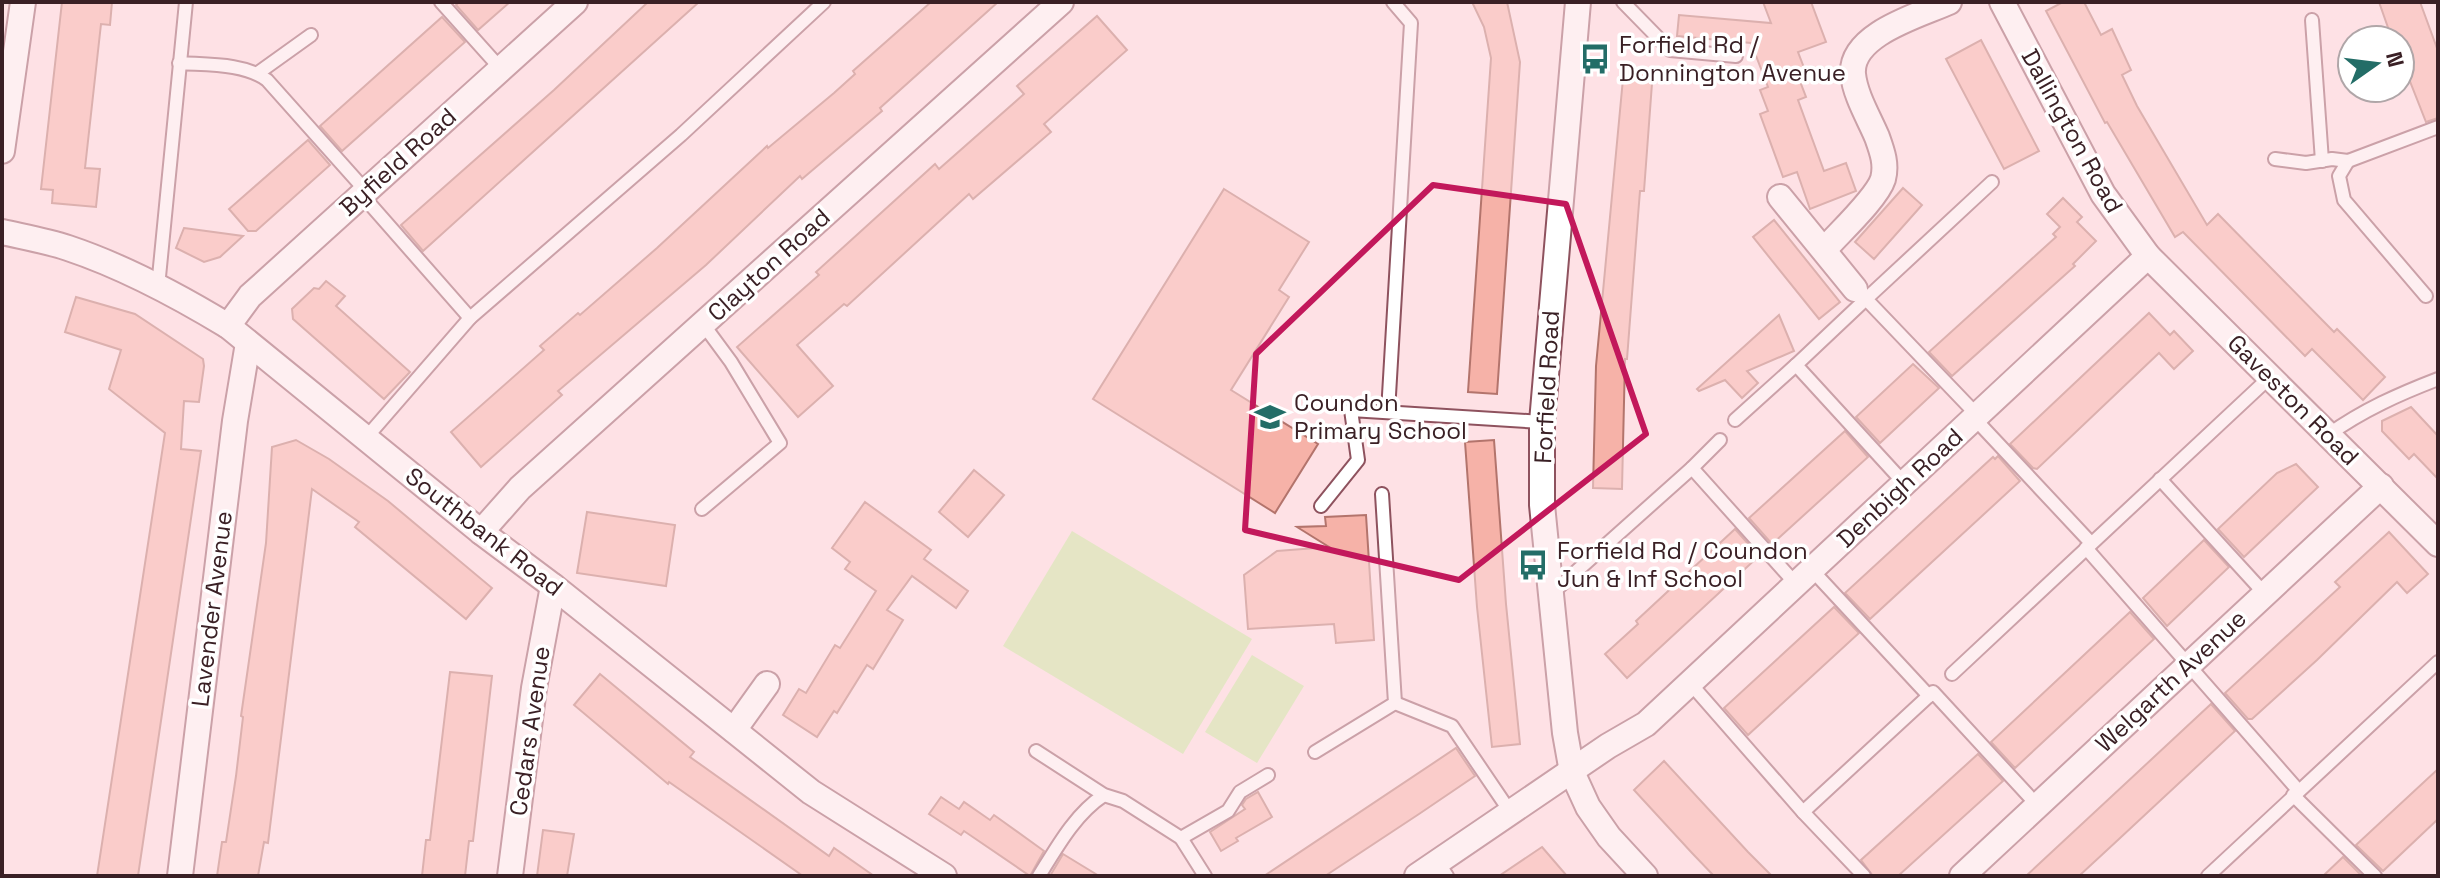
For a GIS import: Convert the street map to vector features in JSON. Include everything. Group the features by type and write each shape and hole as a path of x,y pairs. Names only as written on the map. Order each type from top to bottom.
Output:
{"street":[{"path":"2,151 23,2"},
{"name":"Byfield Road","path":"228,326 250,296 575,2"},
{"name":"Clayton Road","path":"481,532 520,488 1061,2"},
{"name":"Forfield Road","path":"1578,2 1542,422 1542,505 1565,733 1572,772 1588,807 1609,837 1645,876"},
{"path":"1825,249 1876,192 1884,172 1882,151 1854,79 1856,56 1865,44 1882,32 1949,2"},
{"name":"Dallington Road","path":"2002,2 2103,194 2148,256"},
{"path":"1780,197 1860,294"},
{"name":"Southbank Road","path":"2,232 66,248 125,270 228,326 481,532 811,792 944,876"},
{"name":"Gaveston Road","path":"2148,256 2438,544"},
{"name":"Denbigh Road","path":"1417,876 1443,869 1511,813 1646,724 2148,256"},
{"name":"Lavender Avenue","path":"180,876 235,421 248,343"},
{"name":"Welgarth Avenue","path":"1962,876 2381,486"},
{"name":"Cedars Avenue","path":"510,876 534,688 553,586"},
{"path":"734,730 767,684"}],"lane":[{"path":"158,287 186,2"},
{"path":"441,2 501,69"},
{"path":"365,439 470,318 692,125 824,2"},
{"path":"1388,412 1411,23 1393,2"},
{"path":"1623,2 1670,50 1736,56"},
{"path":"2312,20 2322,161"},
{"path":"258,73 311,35"},
{"path":"179,63 258,73 267,80 470,318"},
{"path":"2275,159 2306,163 2348,161 2438,127"},
{"path":"2348,161 2339,176 2344,200 2426,296"},
{"path":"1735,420 1796,365 1860,294 1992,182"},
{"path":"1860,294 1976,418 2190,664 2295,792 2375,876"},
{"path":"702,509 780,443 731,362 703,324"},
{"path":"1796,365 1905,484"},
{"path":"1952,674 2270,377"},
{"path":"2328,435 2379,403 2438,379"},
{"path":"1321,506 1358,460 1351,410 1542,422"},
{"path":"1551,594 1720,440"},
{"path":"1692,468 1929,696"},
{"path":"2160,479 2265,594"},
{"path":"1382,494 1395,703"},
{"path":"2208,876 2438,662"},
{"path":"1690,683 1803,812 1864,876"},
{"path":"1803,812 1933,692 2038,806"},
{"path":"1315,752 1395,703"},
{"path":"1395,703 1452,726 1511,813"},
{"path":"1036,751 1104,795 1123,801 1181,838 1205,876"},
{"path":"1181,838 1228,811 1240,792 1268,775"},
{"path":"1039,876 1073,825 1104,795"}],"highlighted area":[{"path":"1433,185 1566,204 1646,434 1459,580 1245,530 1256,354"}],"green space":[{"path":"1072,531 1252,639 1183,754 1003,646"},
{"path":"1252,655 1304,686 1257,763 1205,732"}],"building":[{"path":"62,2 112,2 110,25 101,24 85,168 100,169 96,207 52,203 53,190 41,189"},
{"path":"459,2 510,2 478,30 456,5"},
{"path":"648,2 699,2 423,251 401,225"},
{"path":"931,2 998,2 880,108 882,111 802,179 800,176 706,265 558,391 562,395 481,467 451,432 544,350 540,346 657,248 767,146 834,93 855,74 853,71"},
{"path":"1472,2 1507,2 1520,62 1497,394 1468,392 1491,58 1484,27"},
{"path":"1763,2 1811,2 1826,42 1798,52 1806,73 1798,76 1806,97 1798,100 1824,171 1846,163 1856,191 1810,209 1797,172 1783,177 1760,114 1768,111 1760,90 1768,87 1751,43 1677,36 1679,15 1771,23"},
{"path":"2063,2 2084,2 2101,35 2112,29 2131,70 2122,75 2137,106 2207,225 2218,214 2334,332 2337,329 2385,377 2363,400 2312,349 2305,356 2183,232 2175,237 2105,123 2046,11"},
{"path":"2379,2 2420,2 2438,51 2438,118 2426,122 2416,97 2416,24 2387,24"},
{"path":"1097,16 1127,50 1044,124 1051,132 973,199 969,194 847,306 844,304 797,345 833,386 798,417 737,347 819,275 816,272 935,164 939,169 1024,94 1017,86"},
{"path":"442,17 465,42 342,151 320,126"},
{"path":"1981,40 2039,151 2004,169 1946,59"},
{"path":"1624,68 1653,70 1644,191 1640,191 1625,359 1622,489 1593,488 1596,366"},
{"path":"308,140 330,165 256,231 248,231 229,209"},
{"path":"1903,188 1922,205 1874,259 1855,242"},
{"path":"1224,189 1309,242 1279,290 1289,297 1231,390 1318,444 1275,513 1093,399"},
{"path":"2063,198 2082,217 2077,222 2096,241 2073,264 2075,266 1952,376 1929,352 2056,237 2053,234 2060,227 2047,214"},
{"path":"1774,220 1840,302 1819,319 1753,237"},
{"path":"184,228 243,236 220,257 204,262 176,248"},
{"path":"326,281 345,296 336,306 410,372 384,399 293,319 292,309"},
{"path":"76,297 135,314 203,359 204,366 199,402 184,401 181,449 201,451 138,876 97,876 165,433 109,389 121,350 65,332"},
{"path":"2149,313 2170,335 2174,331 2193,351 2174,369 2159,353 2037,469 2033,468 2010,444"},
{"path":"1779,315 1794,351 1747,371 1758,383 1742,398 1725,380 1699,391 1697,389"},
{"path":"1913,364 1939,388 1880,443 1856,417"},
{"path":"2411,407 2438,436 2438,479 2414,454 2409,459 2382,431 2382,421"},
{"path":"1845,431 1868,457 1772,544 1749,518"},
{"path":"296,440 329,459 388,501 492,588 466,619 355,527 359,522 312,489 268,843 264,842 258,876 217,876 222,842 226,842 236,776 241,716 266,543 272,447"},
{"path":"1494,440 1520,744 1492,747 1477,607 1465,442"},
{"path":"1998,456 2020,481 1870,619 1845,593 1993,457"},
{"path":"2296,464 2318,487 2244,557 2218,529 2277,473"},
{"path":"974,470 1004,495 968,537 939,512"},
{"path":"865,502 931,550 924,559 968,591 956,608 912,576 887,610 903,620 873,669 867,665 837,713 834,711 817,737 783,715 799,689 806,693 835,645 840,648 876,591 845,569 850,562 832,548"},
{"path":"587,512 675,525 666,586 577,573"},
{"path":"1366,515 1374,640 1336,643 1334,624 1248,629 1244,575 1277,551 1329,547 1297,527 1326,526 1325,517"},
{"path":"1735,529 1759,556 1627,678 1605,654"},
{"path":"2389,532 2428,574 2407,593 2397,582 2317,660 2252,719 2248,719 2225,693 2340,587 2335,582"},
{"path":"2204,540 2229,567 2167,626 2143,598"},
{"path":"1834,607 1859,633 1748,735 1724,708"},
{"path":"2130,612 2154,639 2015,768 1991,742"},
{"path":"450,672 492,676 473,841 469,841 465,876 422,876 426,840 430,840"},
{"path":"600,674 694,752 690,757 829,856 834,848 874,876 803,876 668,784 574,705"},
{"path":"2211,704 2235,731 2119,839 2079,876 2026,876"},
{"path":"1456,748 1475,776 1419,814 1325,876 1264,876"},
{"path":"1978,754 2003,781 1898,876 1873,876 1861,860"},
{"path":"1664,761 1772,876 1714,876 1692,853 1634,790"},
{"path":"2438,769 2438,819 2383,871 2356,845"},
{"path":"1258,792 1272,817 1236,838 1238,841 1221,851 1210,832 1245,809 1242,805 1246,799"},
{"path":"941,797 959,809 964,802 990,820 994,815 1044,851 1030,876 964,831 961,835 929,814"},
{"path":"543,830 574,834 567,876 537,876"},
{"path":"1542,847 1567,876 1499,876"},
{"path":"1063,854 1099,876 1050,876"},
{"path":"2343,857 2362,876 2323,876"}],"place":[{"name":"Forfield Rd / Donnington Avenue","path":"1595,59"},
{"name":"Coundon Primary School","path":"1270,417"},
{"name":"Forfield Rd / Coundon Jun & Inf School","path":"1533,565"}]}
